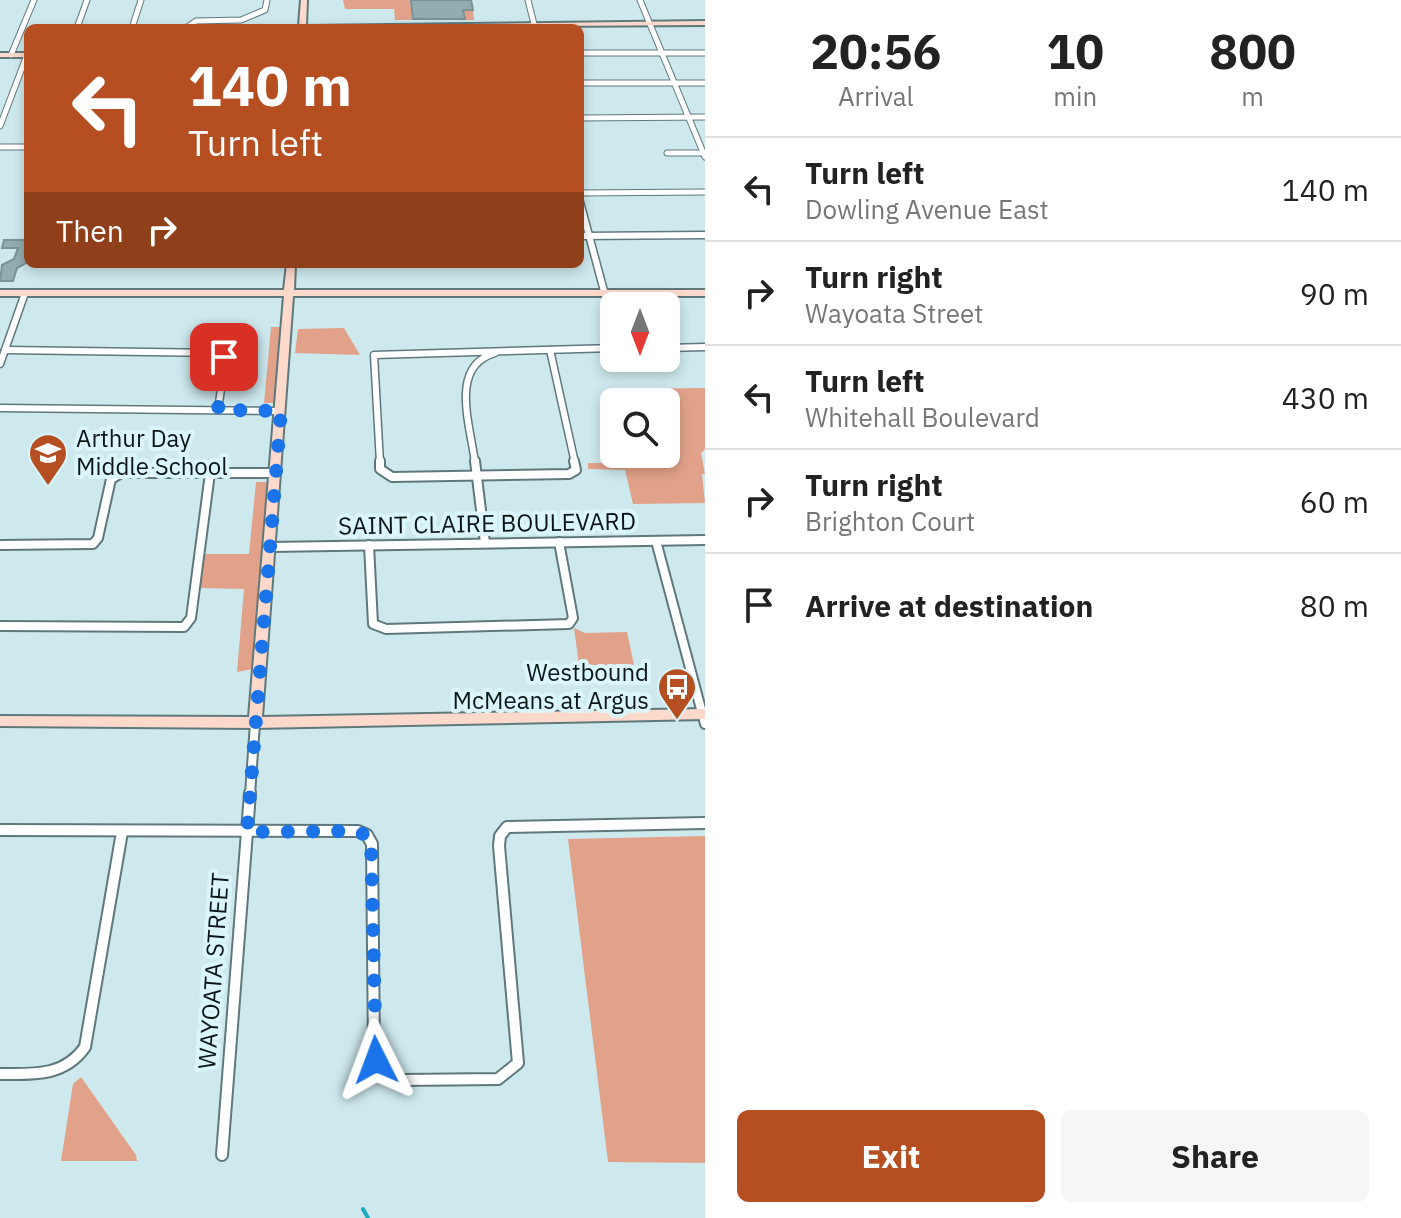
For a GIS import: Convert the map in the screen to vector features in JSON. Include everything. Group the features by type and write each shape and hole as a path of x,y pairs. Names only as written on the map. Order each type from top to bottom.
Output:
{"street":[{"path":"11,55 34,0"},
{"path":"78,24 87,0"},
{"path":"133,24 141,0"},
{"path":"190,24 244,19 265,10 267,0"},
{"path":"302,24 304,0"},
{"path":"528,0 534,24"},
{"path":"640,0 705,154 667,153"},
{"path":"283,24 303,13"},
{"path":"584,25 705,23"},
{"path":"584,53 705,53"},
{"path":"0,55 24,55"},
{"path":"0,126 24,65"},
{"path":"584,83 705,83"},
{"path":"584,118 705,117"},
{"path":"697,132 705,139"},
{"path":"0,147 24,147"},
{"path":"584,193 705,192"},
{"path":"584,214 604,292"},
{"path":"584,236 705,235"},
{"name":"WAYOATA STREET","path":"222,1155 291,268"},
{"path":"0,293 600,295"},
{"path":"0,364 25,293"},
{"path":"680,294 705,293"},
{"path":"680,348 705,347"},
{"path":"550,350 576,470 569,474 477,475 384,474 379,468 374,355 600,348"},
{"path":"5,350 220,353 225,361 218,410"},
{"path":"485,543 465,383 468,370 476,360 508,351"},
{"path":"0,408 281,411"},
{"path":"0,626 184,627 191,618 210,473"},
{"path":"0,545 93,544 98,538 114,475 276,473"},
{"name":"SAINT CLAIRE BOULEVARD","path":"270,547 705,540"},
{"path":"0,721 255,723 704,717 656,541"},
{"path":"369,545 373,624 386,629 569,624 573,618 559,542"},
{"path":"0,830 358,831 367,835 372,844 376,1060 392,1079 498,1079 518,1063 500,836 507,827 705,823"},
{"path":"0,1074 70,1068 85,1047 122,832"}],"shaded area":[{"path":"343,0 472,0 474,20 395,20 394,9 345,9"},
{"path":"271,327 282,327 276,403 264,403"},
{"path":"344,328 360,355 295,353 298,329"},
{"path":"680,388 705,388 705,449 701,453 705,503 633,504 625,470 588,469 588,463 600,463 600,468 680,468"},
{"path":"256,482 269,482 253,669 237,672 244,589 200,588 204,554 249,554"},
{"path":"574,628 585,633 627,632 634,665 579,665"},
{"path":"705,836 705,1163 608,1162 568,839"},
{"path":"81,1077 136,1155 137,1161 61,1161 73,1084"}],"building":[{"path":"411,0 471,0 473,10 463,10 465,19 413,19"},
{"path":"4,240 24,240 24,264 17,268 13,281 0,281 2,265 14,259 18,248 2,248"}],"waterway":[{"path":"363,1209 368,1218"}],"place":[{"name":"Arthur Day Middle School","path":"48,487"},
{"name":"Westbound McMeans at Argus","path":"677,721"}],"route":[{"path":"224,357 218,410 281,411 247,832 358,831 371,839 376,1060"}]}
